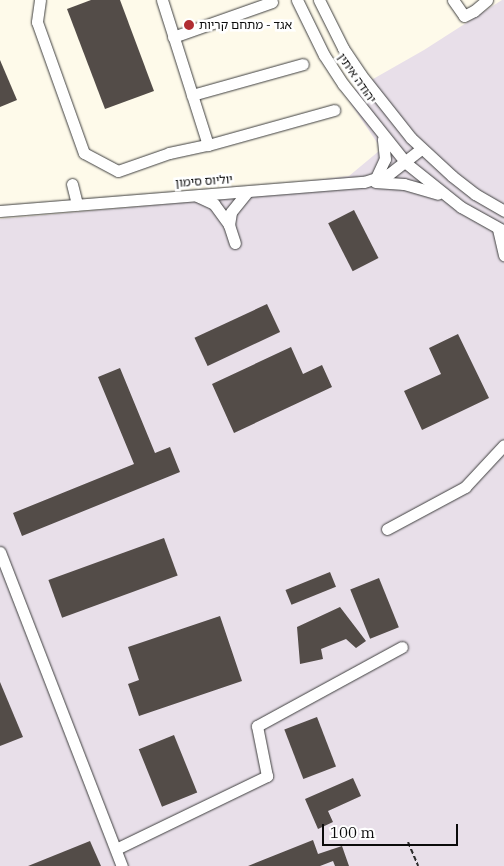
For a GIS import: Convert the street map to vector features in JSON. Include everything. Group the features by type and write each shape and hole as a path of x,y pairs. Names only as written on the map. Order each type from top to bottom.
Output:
{"street":[{"path":"40,0 37,22 84,153 118,170 169,152 208,144 334,110"},
{"path":"162,0 208,144"},
{"name":"יהודה איתין","path":"297,0 324,55 377,129 406,163"},
{"name":"יהודה איתין","path":"320,0 343,48 361,75 392,117 421,149"},
{"path":"453,0 464,16 474,11 487,0"},
{"path":"174,37 272,2"},
{"path":"192,95 303,64"},
{"path":"370,181 382,170 386,153 383,138 377,129"},
{"path":"421,149 475,194 504,211"},
{"name":"יוליוס סימון","path":"0,211 370,181 389,174 406,163 421,149"},
{"path":"406,163 452,200 501,230 504,255"},
{"path":"370,181 404,184 452,200"},
{"path":"72,184 77,204"},
{"path":"234,243 230,225 230,212 247,192"},
{"path":"196,195 214,204 230,225"},
{"path":"387,529 465,487 504,445"},
{"path":"0,552 122,866"},
{"path":"116,849 267,776 256,726 402,647"}],"path":[{"path":"408,842 418,866"}],"shaded area":[{"path":"504,0 504,866 0,866 0,219 199,201 270,186 349,176 379,151 378,144 345,95 424,50"}],"building":[{"path":"91,0 120,0 154,91 105,109 67,9"},
{"path":"0,60 17,100 0,107"},
{"path":"354,210 379,258 353,271 328,223"},
{"path":"267,304 280,332 208,366 194,338"},
{"path":"458,334 489,398 422,430 404,391 441,374 429,348"},
{"path":"291,347 303,374 322,365 332,387 234,433 212,384"},
{"path":"120,368 155,453 170,447 180,472 22,536 13,513 134,464 98,377"},
{"path":"164,538 178,576 62,618 48,580"},
{"path":"330,572 336,587 291,605 285,590"},
{"path":"379,578 399,627 370,639 350,590"},
{"path":"340,607 366,641 356,648 346,639 321,649 323,659 300,664 297,627"},
{"path":"220,616 242,681 139,716 128,684 139,680 128,647"},
{"path":"0,682 23,737 0,746"},
{"path":"317,717 336,766 303,779 284,730"},
{"path":"174,735 197,792 162,807 139,749"},
{"path":"353,778 361,796 328,811 333,822 318,829 305,799"},
{"path":"313,840 318,854 342,846 349,866 335,866 333,861 320,866 248,866"},
{"path":"90,841 101,866 28,866"}],"place":[{"name":"אגד - מתחם קריות","path":"189,25"}]}
